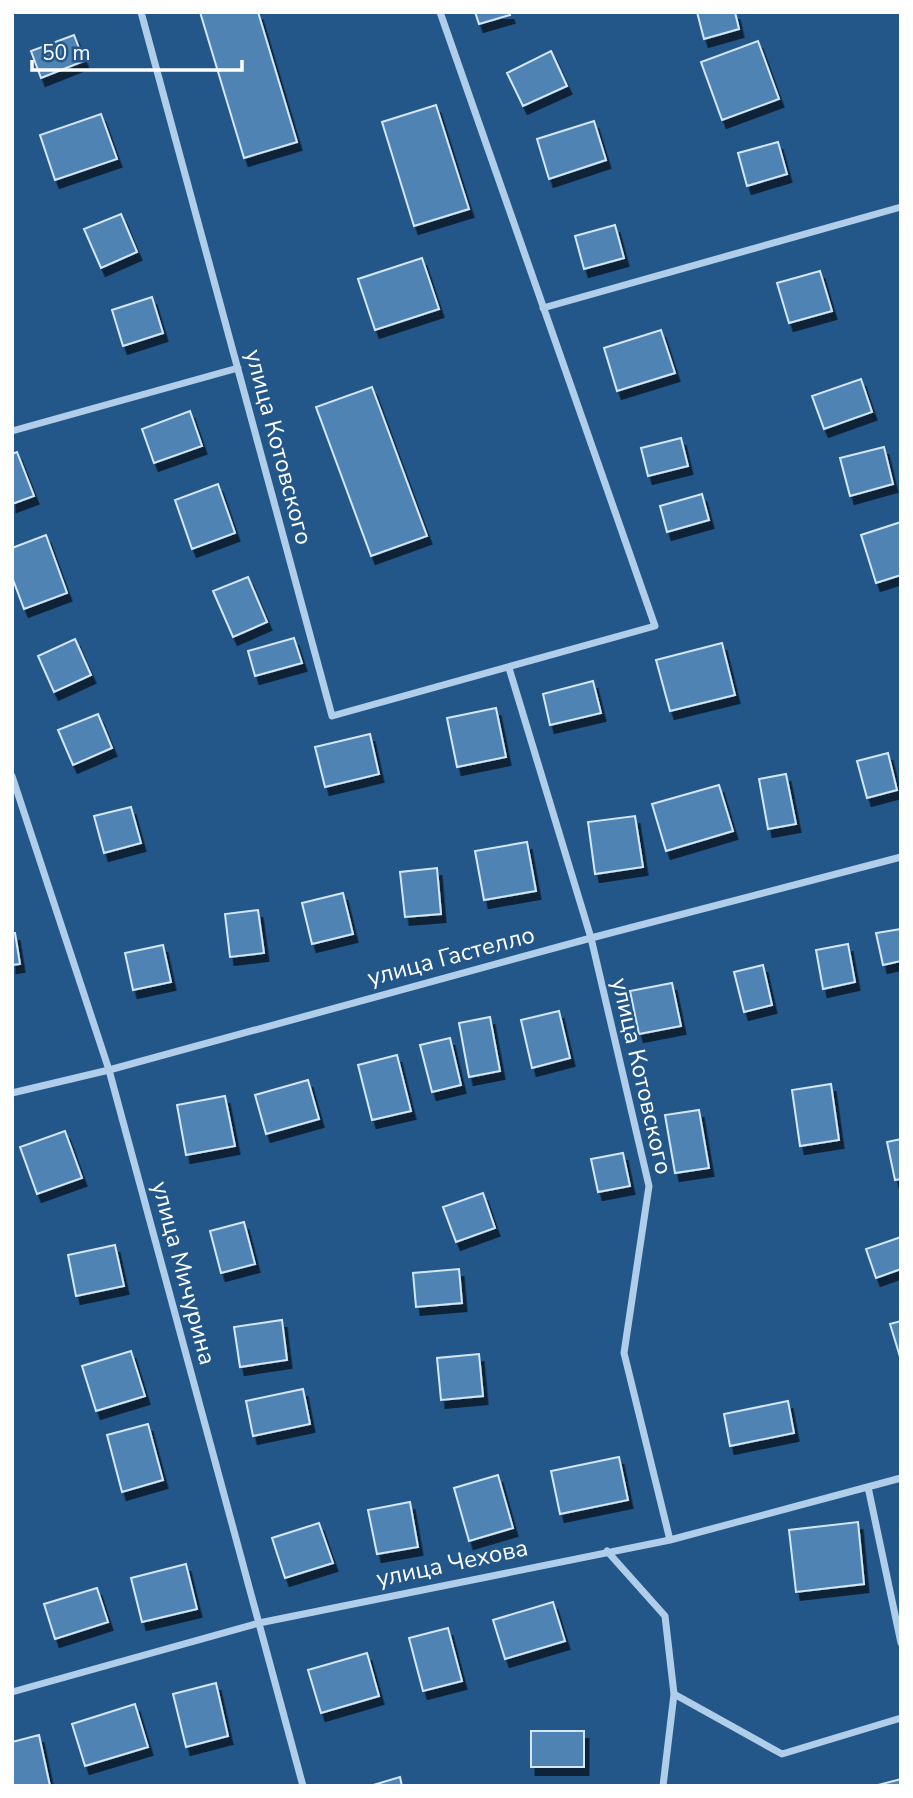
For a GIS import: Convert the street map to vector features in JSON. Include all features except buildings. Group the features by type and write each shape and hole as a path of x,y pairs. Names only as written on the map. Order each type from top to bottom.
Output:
{"street":[{"name":"улица Котовского","path":"141,12 332,716 655,626 440,12"},
{"path":"543,308 901,207"},
{"path":"12,431 238,368"},
{"name":"улица Котовского","path":"509,668 591,938 649,1186 624,1353 670,1540"},
{"name":"улица Мичурина","path":"12,776 109,1070 303,1786"},
{"name":"улица Гастелло","path":"12,1093 109,1070 591,938 901,857"},
{"name":"улица Чехова","path":"12,1692 259,1623 670,1540 901,1478"},
{"path":"868,1488 901,1643"},
{"path":"607,1551 665,1616 674,1694 663,1786"},
{"path":"674,1694 782,1754 901,1718"}]}
